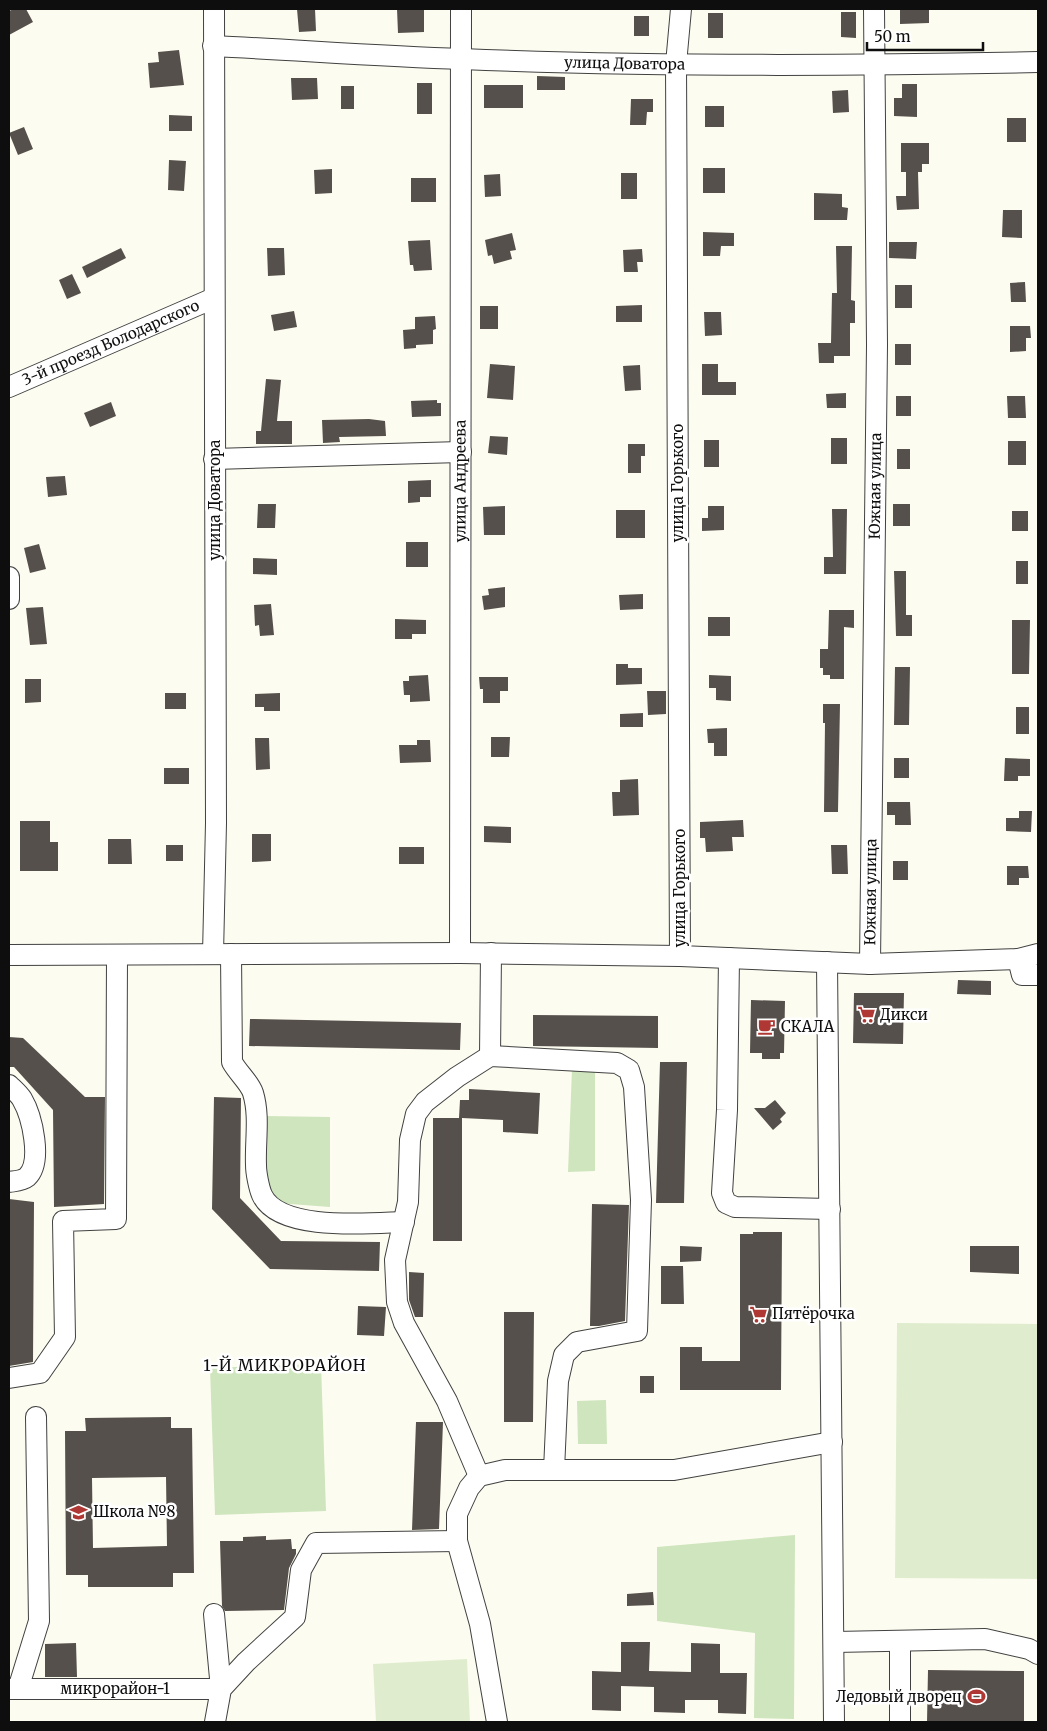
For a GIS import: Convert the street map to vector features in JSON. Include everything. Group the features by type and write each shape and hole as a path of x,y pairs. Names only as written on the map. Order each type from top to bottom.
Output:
{"street":[{"name":"улица Доватора","path":"214,9 216,822 222,954 232,1062 238,1074 252,1090 256,1106 256,1167 262,1196 276,1209 289,1216 315,1221 348,1224 404,1222"},
{"name":"улица Андреева","path":"460,953 461,9"},
{"name":"улица Горького","path":"680,9 676,64 680,956"},
{"name":"Южная улица","path":"870,964 877,345 874,9"},
{"name":"улица Доватора","path":"213,46 462,59 676,64 873,65 1038,62"},
{"name":"3-й проезд Володарского","path":"9,387 214,298"},
{"path":"214,459 461,452"},
{"path":"9,577 9,599"},
{"path":"490,953 490,1056"},
{"path":"9,955 490,953 680,956 870,964 1018,959 1038,954"},
{"path":"9,1378 40,1373 65,1337 63,1221 116,1219 117,955"},
{"path":"729,958 722,1193 726,1203 735,1207 830,1209"},
{"path":"1018,959 1022,975 1038,975"},
{"path":"827,962 835,1642 834,1722"},
{"path":"479,1476 442,1393 404,1323 397,1302 395,1260 408,1202 411,1129 416,1114 425,1102 457,1077 490,1056 617,1063 629,1070 634,1088 641,1200 637,1331 577,1342 564,1355 558,1382 554,1470"},
{"path":"9,1085 21,1097 29,1113 34,1134 33,1167 28,1176 21,1181 9,1182"},
{"path":"13,1689 39,1621 36,1417"},
{"path":"497,1722 480,1624 457,1541 457,1514 469,1488 479,1476 505,1470 674,1470 832,1442"},
{"path":"221,1689 246,1662 295,1617 302,1570 316,1543 457,1541"},
{"path":"214,1614 221,1689 215,1722"},
{"path":"835,1642 986,1639 1029,1649 1038,1654"},
{"path":"900,1642 900,1722"},
{"name":"микрорайон-1","path":"13,1689 221,1689"}],"green space":[{"path":"572,1069 595,1070 595,1171 568,1172"},
{"path":"265,1116 330,1117 330,1207 277,1203 261,1171"},
{"path":"897,1323 1038,1324 1038,1579 895,1578"},
{"path":"321,1364 326,1511 215,1515 210,1368"},
{"path":"606,1400 607,1444 578,1444 577,1401"},
{"path":"795,1535 794,1719 754,1718 755,1633 657,1621 657,1547"},
{"path":"467,1659 470,1722 376,1722 373,1664"}],"building":[{"path":"26,9 33,22 9,35 9,11"},
{"path":"297,9 315,9 316,31 299,32"},
{"path":"397,9 424,9 424,32 398,33"},
{"path":"900,9 929,9 929,23 900,24"},
{"path":"841,12 856,12 856,38 841,37"},
{"path":"708,13 723,13 723,38 708,38"},
{"path":"634,16 649,16 649,36 634,36"},
{"path":"179,50 184,85 150,88 148,63 159,62 158,52"},
{"path":"537,76 565,77 565,90 537,90"},
{"path":"291,78 317,78 318,99 292,100"},
{"path":"417,83 432,83 432,114 417,114"},
{"path":"902,84 917,84 917,117 894,116 894,98 902,98"},
{"path":"484,85 523,85 523,108 484,108"},
{"path":"341,86 354,86 354,109 341,109"},
{"path":"848,90 849,112 833,113 832,91"},
{"path":"631,99 653,99 653,112 647,112 646,125 630,125"},
{"path":"705,106 724,106 724,127 705,127"},
{"path":"169,115 192,116 192,131 169,131"},
{"path":"1007,118 1026,118 1026,142 1007,142"},
{"path":"24,127 33,149 18,155 9,133"},
{"path":"901,143 929,143 929,164 922,164 922,172 918,172 919,209 897,210 896,196 906,196 906,172 901,172"},
{"path":"169,160 186,161 184,191 168,190"},
{"path":"703,168 725,168 725,193 703,193"},
{"path":"332,169 332,193 315,194 314,170"},
{"path":"621,173 637,173 637,199 621,199"},
{"path":"500,174 501,196 485,197 484,175"},
{"path":"411,178 436,178 436,202 411,202"},
{"path":"814,193 842,194 842,207 848,208 847,220 814,220"},
{"path":"1003,210 1022,210 1022,238 1002,237"},
{"path":"703,232 734,233 734,246 721,246 720,256 703,256"},
{"path":"512,233 516,250 510,251 512,259 494,264 492,255 488,256 485,240"},
{"path":"430,240 432,270 414,271 413,265 410,265 408,241"},
{"path":"889,242 917,242 916,259 889,258"},
{"path":"836,246 852,246 851,300 855,301 855,323 850,323 850,356 834,356 834,363 819,363 818,343 831,343 832,293 837,293"},
{"path":"121,248 126,258 87,278 82,267"},
{"path":"267,248 284,248 285,275 268,276"},
{"path":"642,249 643,262 637,262 638,272 624,272 623,250"},
{"path":"72,274 81,293 67,299 59,280"},
{"path":"1025,282 1026,302 1011,302 1010,283"},
{"path":"895,285 912,285 912,308 895,308"},
{"path":"642,305 642,322 616,322 616,306"},
{"path":"480,306 498,306 498,329 480,329"},
{"path":"294,311 297,327 274,331 271,315"},
{"path":"704,312 721,312 722,335 705,336"},
{"path":"435,316 436,329 433,330 433,344 416,345 416,348 404,349 403,330 415,329 415,317"},
{"path":"1010,326 1030,326 1031,338 1026,338 1026,351 1010,352"},
{"path":"895,344 911,344 911,365 895,365"},
{"path":"490,364 515,366 513,400 487,398"},
{"path":"702,364 718,364 718,382 736,382 736,395 702,395"},
{"path":"640,365 641,390 625,391 623,366"},
{"path":"266,379 281,380 277,421 292,421 292,444 256,444 256,431 261,431"},
{"path":"846,393 846,408 827,408 826,394"},
{"path":"896,396 911,396 911,416 896,416"},
{"path":"1007,396 1025,396 1026,418 1008,418"},
{"path":"437,400 437,403 441,403 441,416 412,417 411,401"},
{"path":"111,402 116,416 90,427 84,413"},
{"path":"369,419 385,421 386,436 339,437 340,442 323,443 322,420"},
{"path":"490,436 508,437 507,455 488,453"},
{"path":"831,438 847,438 847,464 831,464"},
{"path":"704,440 719,440 719,467 704,467"},
{"path":"1008,441 1026,441 1026,465 1008,465"},
{"path":"628,444 645,444 645,456 641,456 641,473 628,473"},
{"path":"897,449 910,449 910,469 897,469"},
{"path":"65,476 67,495 48,497 46,477"},
{"path":"431,480 431,497 420,497 420,502 408,503 408,481"},
{"path":"258,504 276,504 275,528 257,528"},
{"path":"893,504 910,504 910,526 893,526"},
{"path":"505,506 505,535 484,535 483,507"},
{"path":"708,506 724,506 724,530 702,531 702,518 708,518"},
{"path":"832,509 847,509 846,574 824,574 824,557 833,557"},
{"path":"616,510 645,510 645,538 616,538"},
{"path":"1012,511 1028,511 1028,531 1012,531"},
{"path":"406,542 428,542 428,567 406,567"},
{"path":"39,544 46,569 30,573 24,548"},
{"path":"253,558 277,559 277,575 253,574"},
{"path":"1016,561 1028,561 1028,584 1016,584"},
{"path":"894,571 906,571 906,615 912,615 912,636 896,636"},
{"path":"505,587 505,607 484,610 482,596 489,595 488,589"},
{"path":"643,594 643,609 620,610 619,595"},
{"path":"271,604 274,635 260,636 259,625 255,626 254,605"},
{"path":"43,607 47,644 30,645 26,608"},
{"path":"829,610 854,610 854,628 844,627 844,679 830,679 830,675 823,675 823,668 820,668 820,649 828,649"},
{"path":"708,617 730,617 730,636 708,636"},
{"path":"395,619 426,620 426,634 412,634 412,639 395,639"},
{"path":"1012,620 1030,620 1029,674 1012,674"},
{"path":"616,664 628,664 628,668 642,668 642,684 616,685"},
{"path":"895,667 910,667 909,725 894,725"},
{"path":"428,675 430,701 410,702 410,695 404,695 403,681 409,681 409,676"},
{"path":"709,675 731,676 731,701 716,700 716,688 709,688"},
{"path":"479,677 508,677 508,691 500,691 500,703 483,703 483,689 480,689"},
{"path":"25,679 41,679 41,702 25,703"},
{"path":"647,691 666,691 666,714 648,715"},
{"path":"165,693 186,693 186,709 165,709"},
{"path":"280,693 280,711 264,711 264,707 255,707 255,694"},
{"path":"823,704 840,704 838,812 824,812 825,723 823,723"},
{"path":"1016,707 1029,707 1029,734 1016,734"},
{"path":"643,713 643,727 620,727 620,714"},
{"path":"727,728 727,756 714,756 714,743 708,743 707,729"},
{"path":"491,737 510,737 509,757 491,757"},
{"path":"255,738 269,738 270,769 256,770"},
{"path":"417,740 430,740 431,762 400,763 399,745 417,745"},
{"path":"894,758 909,758 909,778 894,778"},
{"path":"1005,758 1030,759 1030,776 1018,776 1018,781 1004,781"},
{"path":"164,768 189,768 189,784 164,784"},
{"path":"638,779 639,815 613,816 612,792 620,792 620,780"},
{"path":"887,802 910,802 911,825 895,825 895,815 887,815"},
{"path":"1019,811 1032,811 1031,832 1006,831 1006,818 1019,818"},
{"path":"743,820 744,837 732,837 733,851 706,852 705,838 700,838 700,822"},
{"path":"20,821 50,821 50,842 58,842 58,871 20,871"},
{"path":"484,826 511,827 511,843 484,842"},
{"path":"252,834 271,834 271,861 252,862"},
{"path":"108,839 131,839 132,864 108,864"},
{"path":"166,845 183,845 183,861 166,861"},
{"path":"831,845 847,845 848,874 832,874"},
{"path":"399,847 424,847 424,864 399,864"},
{"path":"893,861 908,861 908,880 893,880"},
{"path":"1007,866 1028,866 1029,878 1019,878 1019,885 1007,885"},
{"path":"958,980 991,981 991,995 957,994"},
{"path":"854,993 904,993 903,1044 853,1043"},
{"name":"СКАЛА","path":"751,1000 785,1001 784,1053 780,1053 780,1059 762,1059 762,1053 750,1053"},
{"path":"533,1015 658,1016 658,1048 533,1046"},
{"path":"250,1019 461,1023 460,1050 249,1046"},
{"path":"9,1037 23,1038 85,1097 105,1097 104,1204 54,1207 53,1110 14,1067 9,1067"},
{"path":"660,1062 687,1062 684,1203 656,1203"},
{"path":"469,1089 540,1093 538,1134 503,1132 503,1120 462,1118 462,1241 433,1241 433,1118 459,1118 460,1100 469,1100"},
{"path":"214,1097 241,1098 240,1198 281,1241 380,1242 379,1271 270,1269 212,1209"},
{"path":"775,1100 786,1113 780,1119 782,1122 773,1130 754,1108 765,1108"},
{"path":"9,1199 34,1202 33,1362 9,1366"},
{"path":"592,1204 629,1205 625,1321 599,1326 590,1326"},
{"path":"753,1232 782,1232 781,1390 680,1390 680,1347 702,1347 702,1361 740,1361 740,1234 753,1234"},
{"path":"680,1246 702,1247 701,1261 680,1262"},
{"path":"970,1246 1019,1246 1019,1274 970,1272"},
{"path":"661,1266 683,1266 684,1304 661,1304"},
{"path":"409,1272 424,1273 423,1317 415,1317 409,1300"},
{"path":"358,1306 386,1307 384,1336 357,1335"},
{"path":"504,1312 534,1312 533,1422 504,1422"},
{"path":"640,1376 654,1376 654,1393 640,1393"},
{"name":"Школа №8","path":"171,1417 171,1428 192,1428 194,1573 173,1573 173,1587 88,1587 88,1575 66,1575 65,1431 86,1431 85,1418","holes":["166,1477 167,1546 93,1548 92,1478"]},
{"path":"416,1422 443,1422 439,1529 412,1530"},
{"path":"266,1536 266,1540 291,1539 292,1549 296,1549 296,1554 289,1568 284,1610 225,1611 222,1606 220,1541 243,1541 243,1537"},
{"path":"653,1592 654,1605 627,1606 627,1594"},
{"path":"621,1642 650,1642 649,1671 691,1672 691,1643 720,1644 720,1673 747,1673 746,1714 718,1713 718,1700 685,1700 685,1713 654,1712 654,1687 621,1686 621,1711 592,1710 592,1671 621,1672"},
{"path":"76,1643 77,1677 45,1677 45,1644"},
{"name":"Ледовый дворец","path":"928,1670 1024,1671 1024,1722 927,1722"}],"place":[{"name":"Дикси","path":"866,1015"},
{"name":"СКАЛА","path":"767,1027"},
{"name":"Пятёрочка","path":"758,1314"},
{"name":"Школа №8","path":"79,1512"},
{"name":"Ледовый дворец","path":"976,1697"}],"district":[{"name":"1-Й МИКРОРАЙОН","path":"285,1365"}]}
